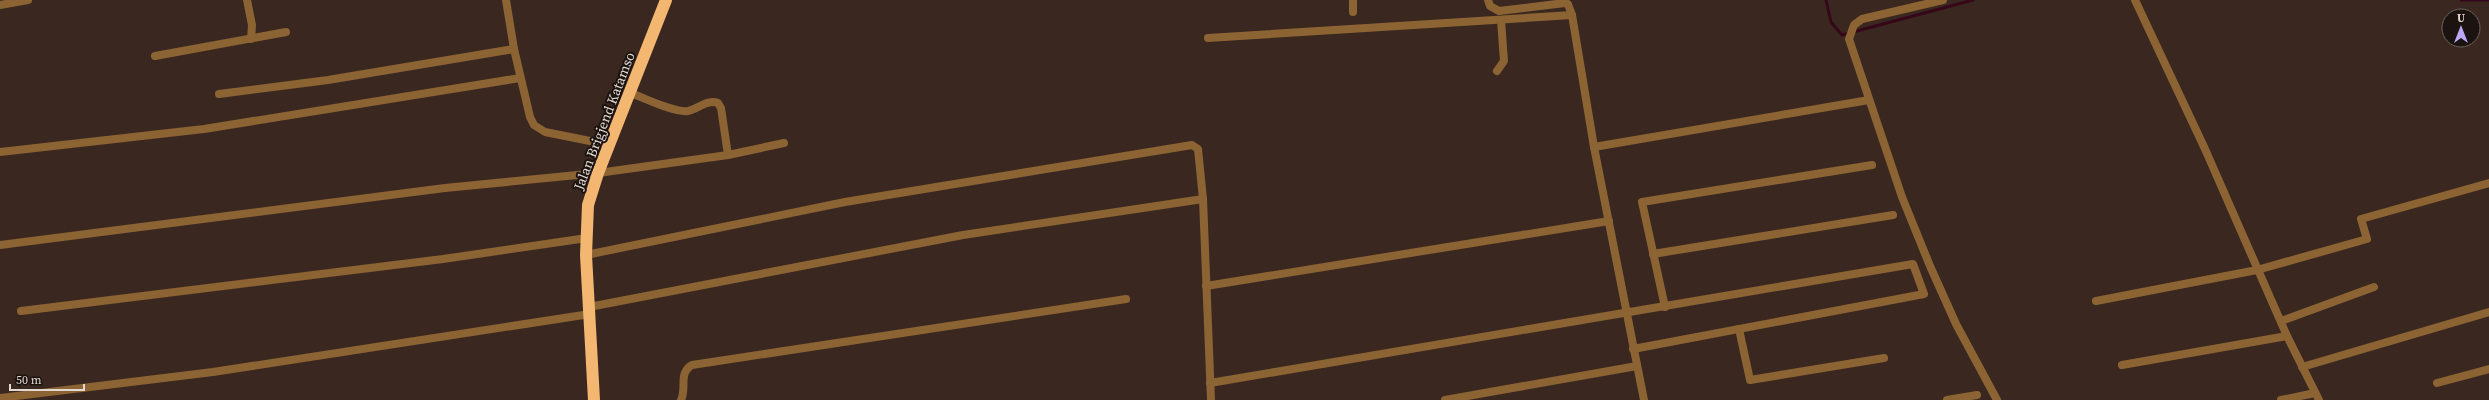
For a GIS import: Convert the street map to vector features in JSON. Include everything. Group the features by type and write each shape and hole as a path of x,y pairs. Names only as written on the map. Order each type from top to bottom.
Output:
{"highway":[{"name":"Jalan Brigjend Katamso","path":"594,400 586,255 588,205 598,173 631,93 666,0"}],"street":[{"path":"0,5 28,0"},
{"path":"247,0 252,22 251,39"},
{"path":"506,0 514,49 530,117 539,129 610,145"},
{"path":"1353,0 1353,12"},
{"path":"1488,0 1490,6 1499,11 1566,3 1572,15 1594,146 1644,400"},
{"path":"1943,0 1862,20 1854,25 1850,34 1851,46 1902,197 1930,266 1956,324 1997,400"},
{"path":"2135,0 2202,142 2280,321 2317,397 2281,400"},
{"path":"1208,38 1572,15"},
{"path":"1497,71 1504,62 1501,20"},
{"path":"155,56 286,32"},
{"path":"219,94 328,80 514,49"},
{"path":"0,152 204,129 520,78"},
{"path":"631,93 682,111 694,109 710,102 718,103 721,108 728,154"},
{"path":"1594,146 1869,100"},
{"path":"0,245 445,188 598,173 728,154 784,143"},
{"path":"586,255 845,202 1192,145 1198,149 1203,199 1211,400"},
{"path":"1664,308 1642,202 1872,165"},
{"path":"2096,301 2257,270 2366,239 2361,218 2489,183"},
{"path":"0,398 213,372 590,310 957,237 1203,199"},
{"path":"1653,254 1893,215"},
{"path":"1206,286 1609,221"},
{"path":"21,311 443,259 586,238"},
{"path":"1210,384 1664,308 1913,264 1924,294 1634,348"},
{"path":"2280,321 2374,287"},
{"path":"681,400 684,375 686,369 692,365 1126,299"},
{"path":"2302,367 2489,312"},
{"path":"1739,329 1750,380 1884,358"},
{"path":"2122,365 2287,336"},
{"path":"1445,400 1637,366"},
{"path":"2437,384 2489,369"},
{"path":"1947,400 1977,395"}],"waterway":[{"path":"1826,0 1831,22 1842,35 1973,0"},
{"path":"2461,0 2489,0"}]}
